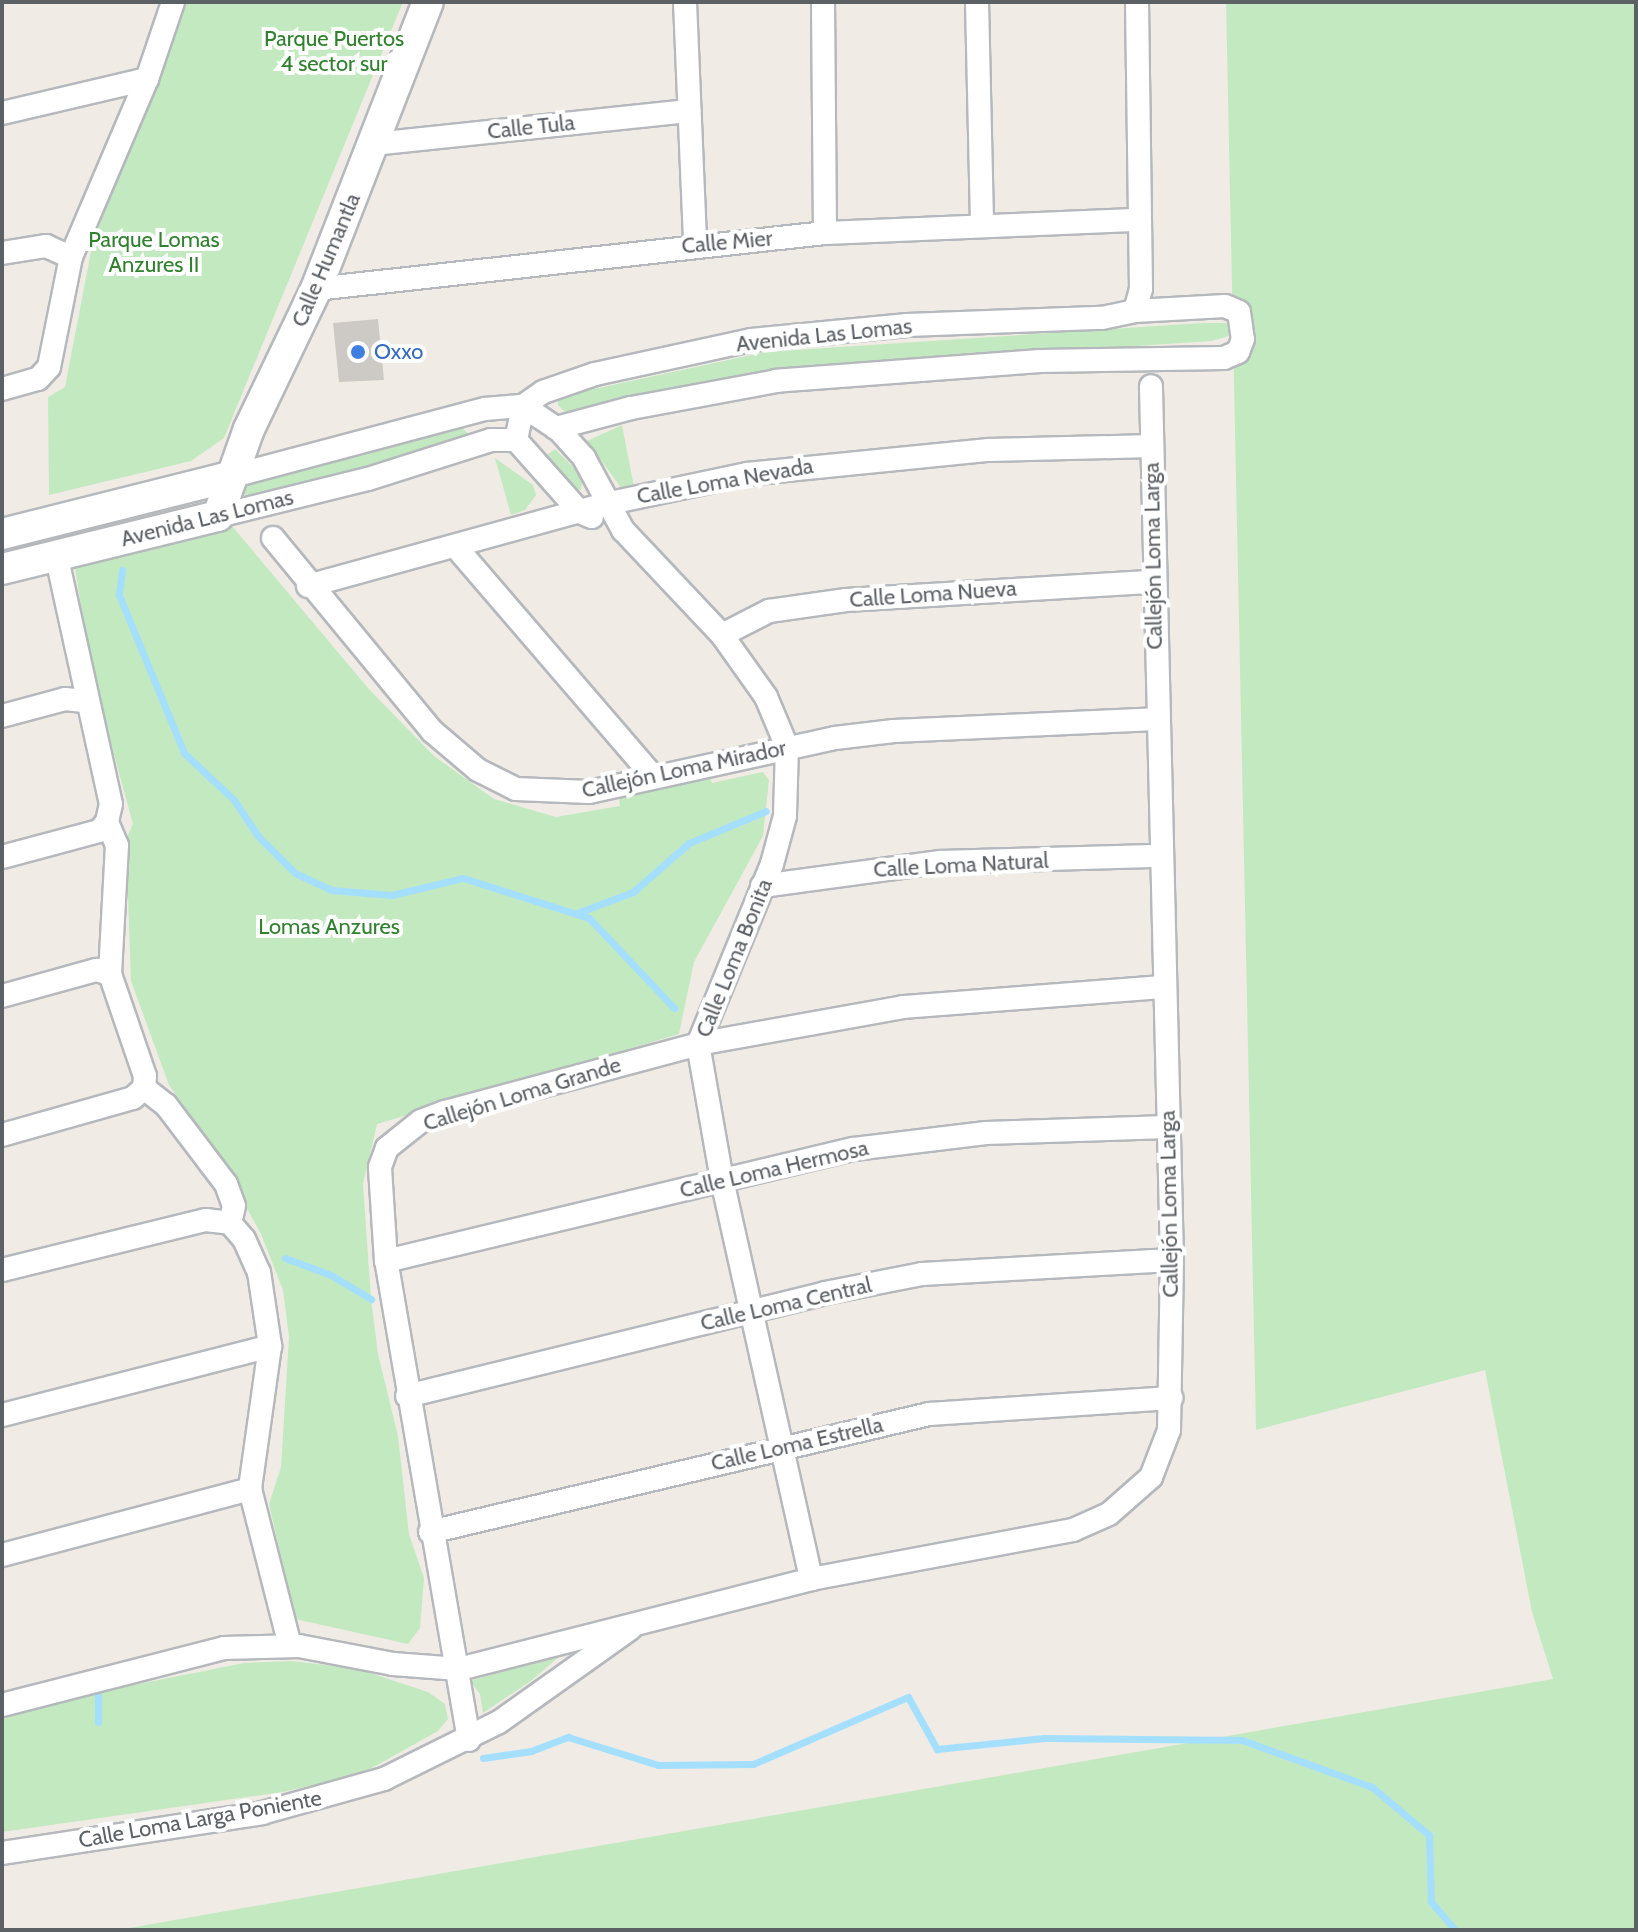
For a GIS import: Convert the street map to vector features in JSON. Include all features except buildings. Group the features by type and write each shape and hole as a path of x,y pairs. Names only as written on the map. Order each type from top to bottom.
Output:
{"street":[{"path":"2,389 46,374 71,257 147,79 173,2"},
{"name":"Calle Humantla","path":"218,516 229,477 316,289 428,2"},
{"path":"685,2 695,244"},
{"path":"823,2 825,233"},
{"path":"977,2 982,225"},
{"path":"1135,311 1141,289 1137,2"},
{"path":"2,113 147,79"},
{"name":"Calle Tula","path":"374,144 689,111"},
{"name":"Calle Mier","path":"316,289 695,244 825,233 1140,220"},
{"path":"2,253 46,246 71,257"},
{"name":"Avenida Las Lomas","path":"2,534 485,409 523,406 543,392 595,374 751,340 907,325 1102,318 1135,311 1225,306 1239,312 1243,339 1238,352 1213,359 1040,361 777,381 631,408 556,428"},
{"name":"Callejón Loma Larga","path":"459,1669 811,1579 915,1557 1030,1540 1109,1514 1151,1477 1169,1430 1172,1260 1152,582 1151,386"},
{"path":"516,440 523,406"},
{"name":"Calle Loma Bonita","path":"523,406 556,428 584,458 623,530 722,635 766,697 787,747 785,816 762,886 698,1044 722,1180 811,1579"},
{"name":"Avenida Las Lomas","path":"2,569 368,479 491,440 516,440"},
{"name":"Calle Loma Bonita","path":"516,440 580,512 623,530"},
{"name":"Calle Loma Nevada","path":"308,586 610,503 747,474 852,460 1152,446"},
{"name":"Callejón Loma Mirador","path":"273,538 308,586 432,731 495,782 563,794 787,747 959,725 1156,719"},
{"path":"455,546 653,776"},
{"path":"2,857 99,831 107,822 111,804 84,701 56,554"},
{"name":"Calle Loma Nueva","path":"722,635 769,611 846,600 1152,582"},
{"path":"2,716 65,699 84,701"},
{"path":"107,822 117,845 110,974 145,1076 144,1088"},
{"name":"Calle Loma Natural","path":"762,886 940,862 1161,856"},
{"path":"2,996 96,970 110,974"},
{"name":"Callejón Loma Grande","path":"469,1740 459,1669 430,1532 386,1261 380,1167 387,1148 404,1132 445,1112 698,1044 903,1007 1164,987"},
{"path":"2,1135 124,1101 144,1088"},
{"path":"144,1088 166,1105 226,1184 234,1206 230,1223"},
{"name":"Calle Loma Hermosa","path":"386,1261 722,1180 917,1140 1168,1127"},
{"path":"2,1270 206,1220 230,1223 244,1239 259,1272 270,1346 250,1489 290,1646"},
{"name":"Calle Loma Central","path":"407,1396 752,1310 922,1274 1172,1260"},
{"path":"2,1415 270,1346"},
{"name":"Calle Loma Estrella","path":"430,1532 929,1414 1171,1398"},
{"path":"2,1555 250,1489"},
{"name":"Calle Loma Larga Poniente","path":"2,1853 321,1799 384,1779 469,1740 638,1623"},
{"path":"2,1705 163,1660 224,1648 290,1646 459,1669"}],"green space":[{"path":"184,2 403,2 224,438 191,461 49,495 48,397 65,387 93,241 179,26"},
{"path":"1226,2 1636,2 1636,1930 118,1930 1553,1679 1532,1612 1485,1370 1256,1430"},
{"path":"1227,323 1229,336 1211,341 767,371 565,412 558,405 558,400 571,394 765,352"},
{"path":"460,425 469,435 463,440 252,497 239,492 242,482"},
{"path":"622,425 634,487 622,489 587,441"},
{"path":"555,449 583,477 581,490 570,490 544,457"},
{"path":"495,458 533,485 536,495 525,510 511,515"},
{"path":"187,502 190,511 2,560 2,543"},
{"name":"Lomas Anzures","path":"232,526 368,688 434,756 494,799 556,817 620,806 619,797 710,776 712,783 763,772 769,780 763,836 694,962 679,1034 377,1124 363,1184 371,1299 378,1354 398,1436 409,1534 424,1578 420,1628 408,1644 295,1619 269,1504 281,1467 289,1337 283,1290 261,1234 211,1143 169,1085 131,981 126,839 133,824 92,674 75,568"},
{"path":"560,1656 532,1680 483,1713 480,1694 470,1681"},
{"path":"292,1661 358,1669 428,1692 445,1704 448,1719 438,1731 363,1773 283,1792 2,1832 2,1718 98,1692 244,1663"}],"waterway":[{"path":"122,570 119,595 184,753 234,800 258,836 295,873 331,890 392,895 463,878 589,918 674,1008"},
{"path":"577,913 633,892 689,843 766,811"},
{"path":"285,1258 331,1275 371,1299"},
{"path":"98,1692 98,1722"},
{"path":"483,1758 531,1751 568,1737 658,1765 753,1764 908,1697 937,1749 1044,1738 1242,1740 1372,1787 1429,1835 1431,1902 1455,1930"}],"place":[{"name":"Oxxo","path":"358,352"}],"park label":[{"name":"Parque Puertos 4 sector sur","path":"334,50"},
{"name":"Parque Lomas Anzures II","path":"154,252"}]}
